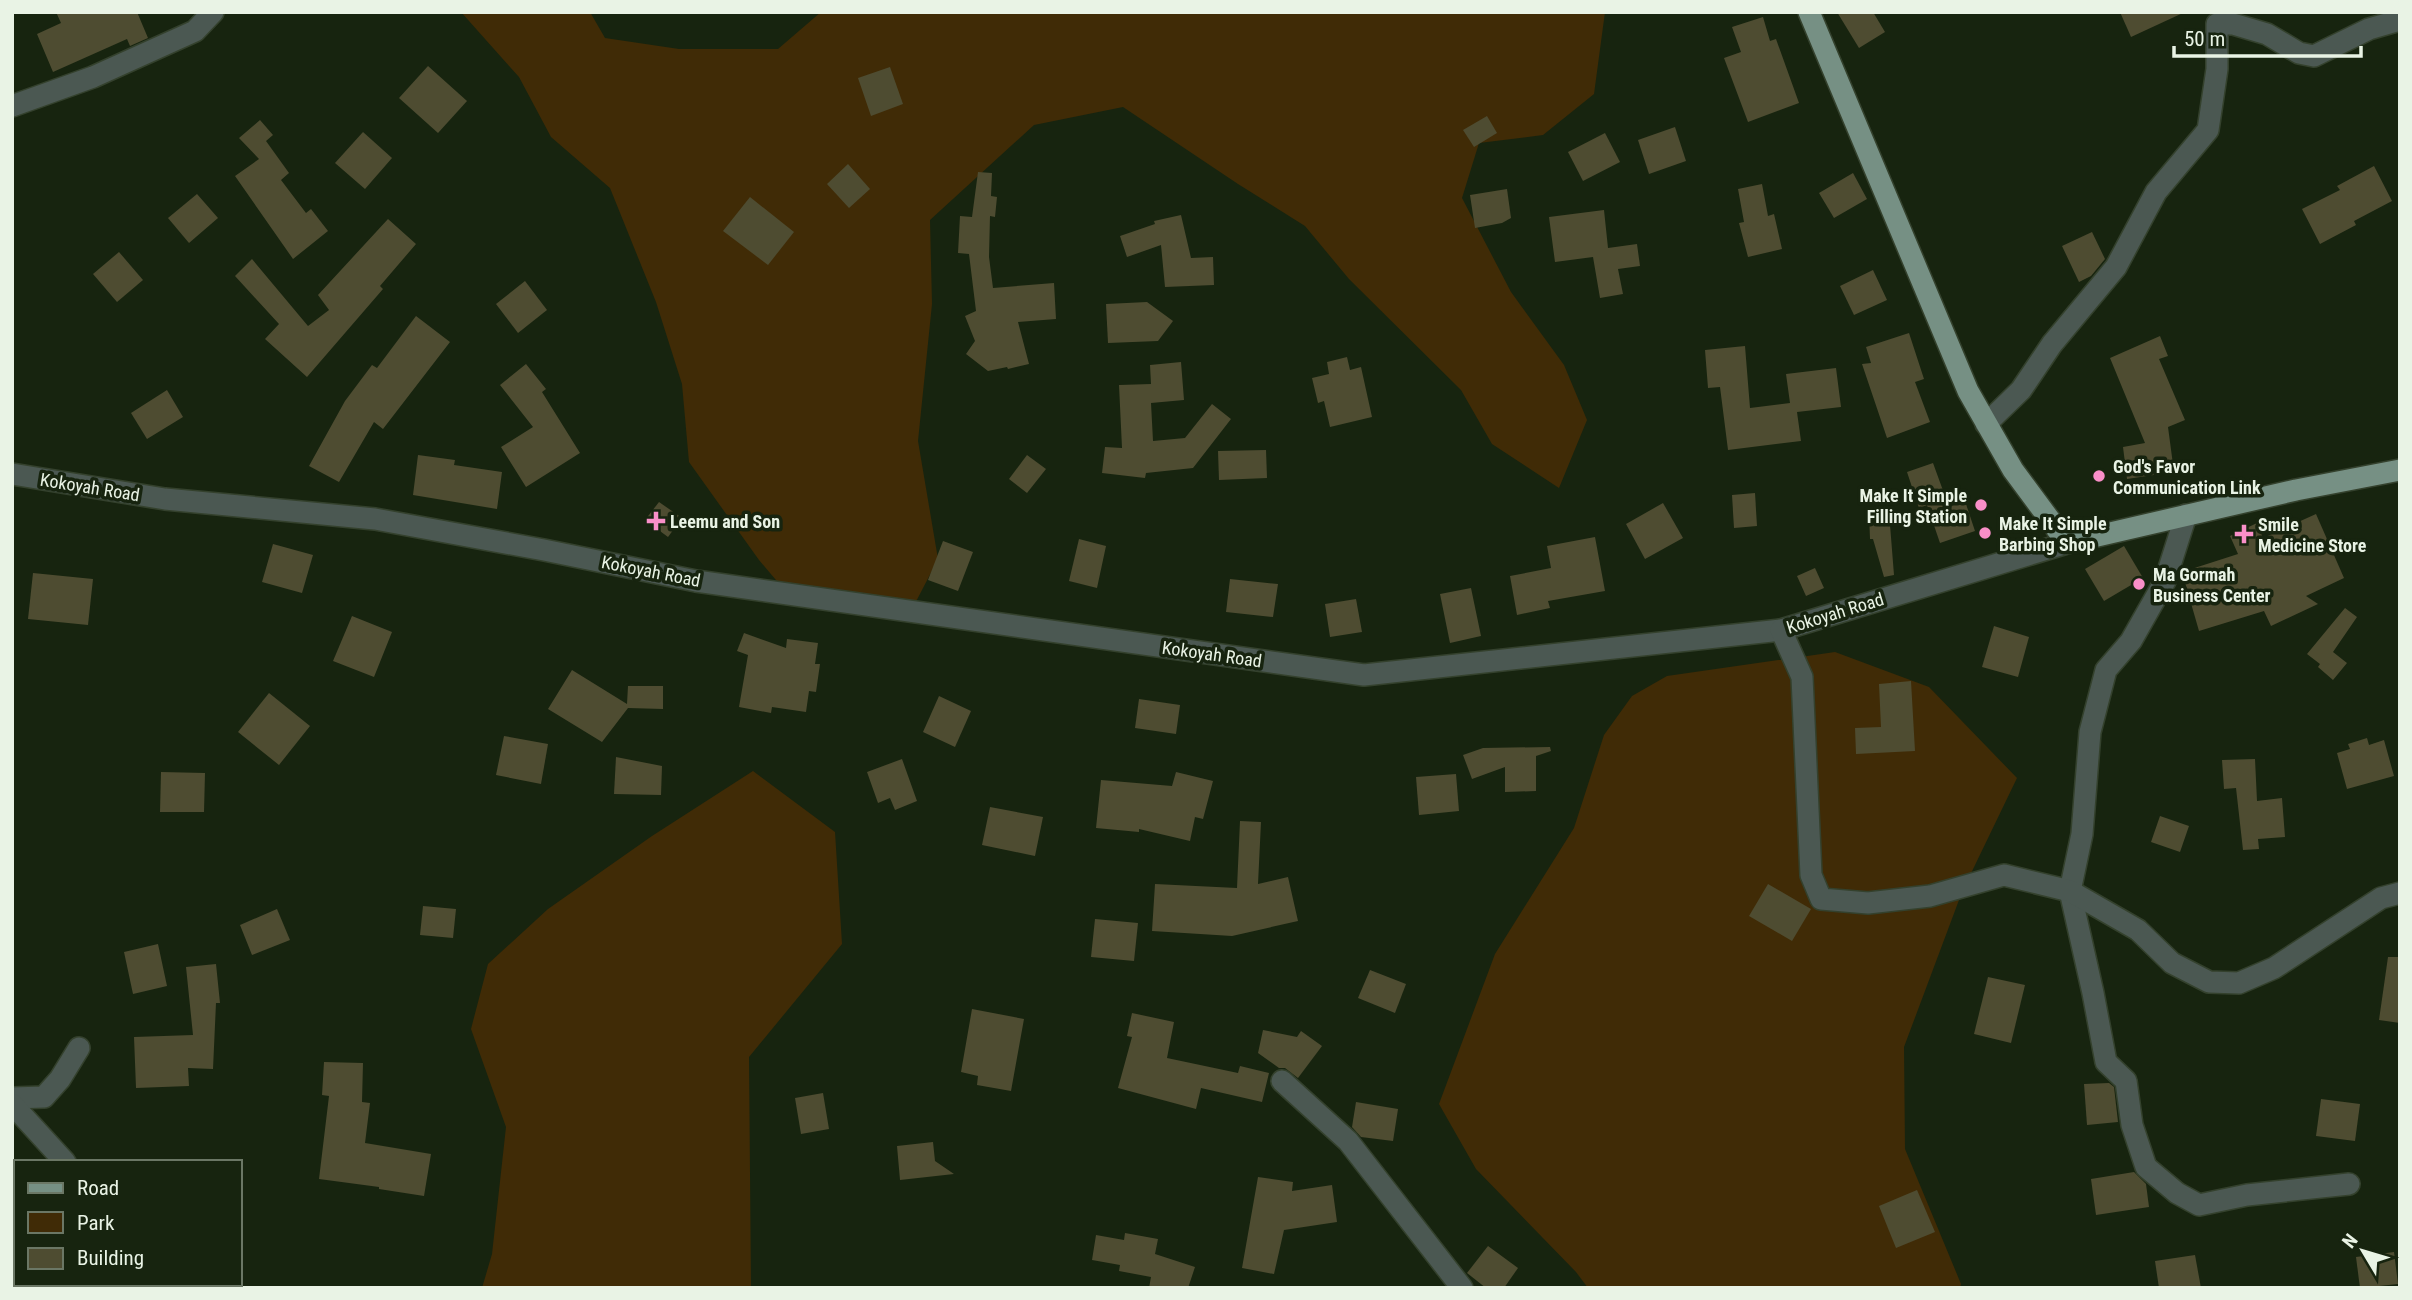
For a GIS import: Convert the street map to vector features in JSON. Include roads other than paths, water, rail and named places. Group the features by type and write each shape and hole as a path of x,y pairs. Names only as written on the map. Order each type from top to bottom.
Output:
{"main road":[{"path":"1809,12 1968,391 2013,470 2067,543"},
{"name":"Kokoyah Road","path":"2067,543 2400,470"}],"street":[{"path":"12,106 93,77 195,31 213,12"},
{"path":"1986,424 2021,390 2052,344 2116,267 2156,192 2208,130 2217,69 2217,24 2233,24 2267,34 2300,53 2314,56 2369,29 2400,19"},
{"name":"Kokoyah Road","path":"12,474 164,499 375,519 696,580 1364,676 1781,630 2067,543"},
{"path":"2186,515 2165,581 2131,641 2106,670 2090,732 2082,834 2070,891 2106,1062 2126,1082 2132,1125 2146,1167 2177,1193 2199,1205 2247,1195 2349,1184"},
{"path":"1781,630 1802,677 1811,875 1821,900 1868,903 1930,896 2004,875 2070,891 2138,930 2172,962 2210,982 2239,984 2274,968 2381,898 2400,893"},
{"path":"12,1098 44,1097 60,1079 79,1048"},
{"path":"1282,1081 1348,1141 1462,1288"},
{"path":"12,1104 63,1160"}],"place":[{"name":"God's Favor Communication Link","path":"2099,476"},
{"name":"Make It Simple Filling Station","path":"1981,505"},
{"name":"Leemu and Son","path":"656,521"},
{"name":"Make It Simple Barbing Shop","path":"1985,533"},
{"name":"Smile Medicine Store","path":"2244,534"},
{"name":"Ma Gormah Business Center","path":"2139,584"}]}
